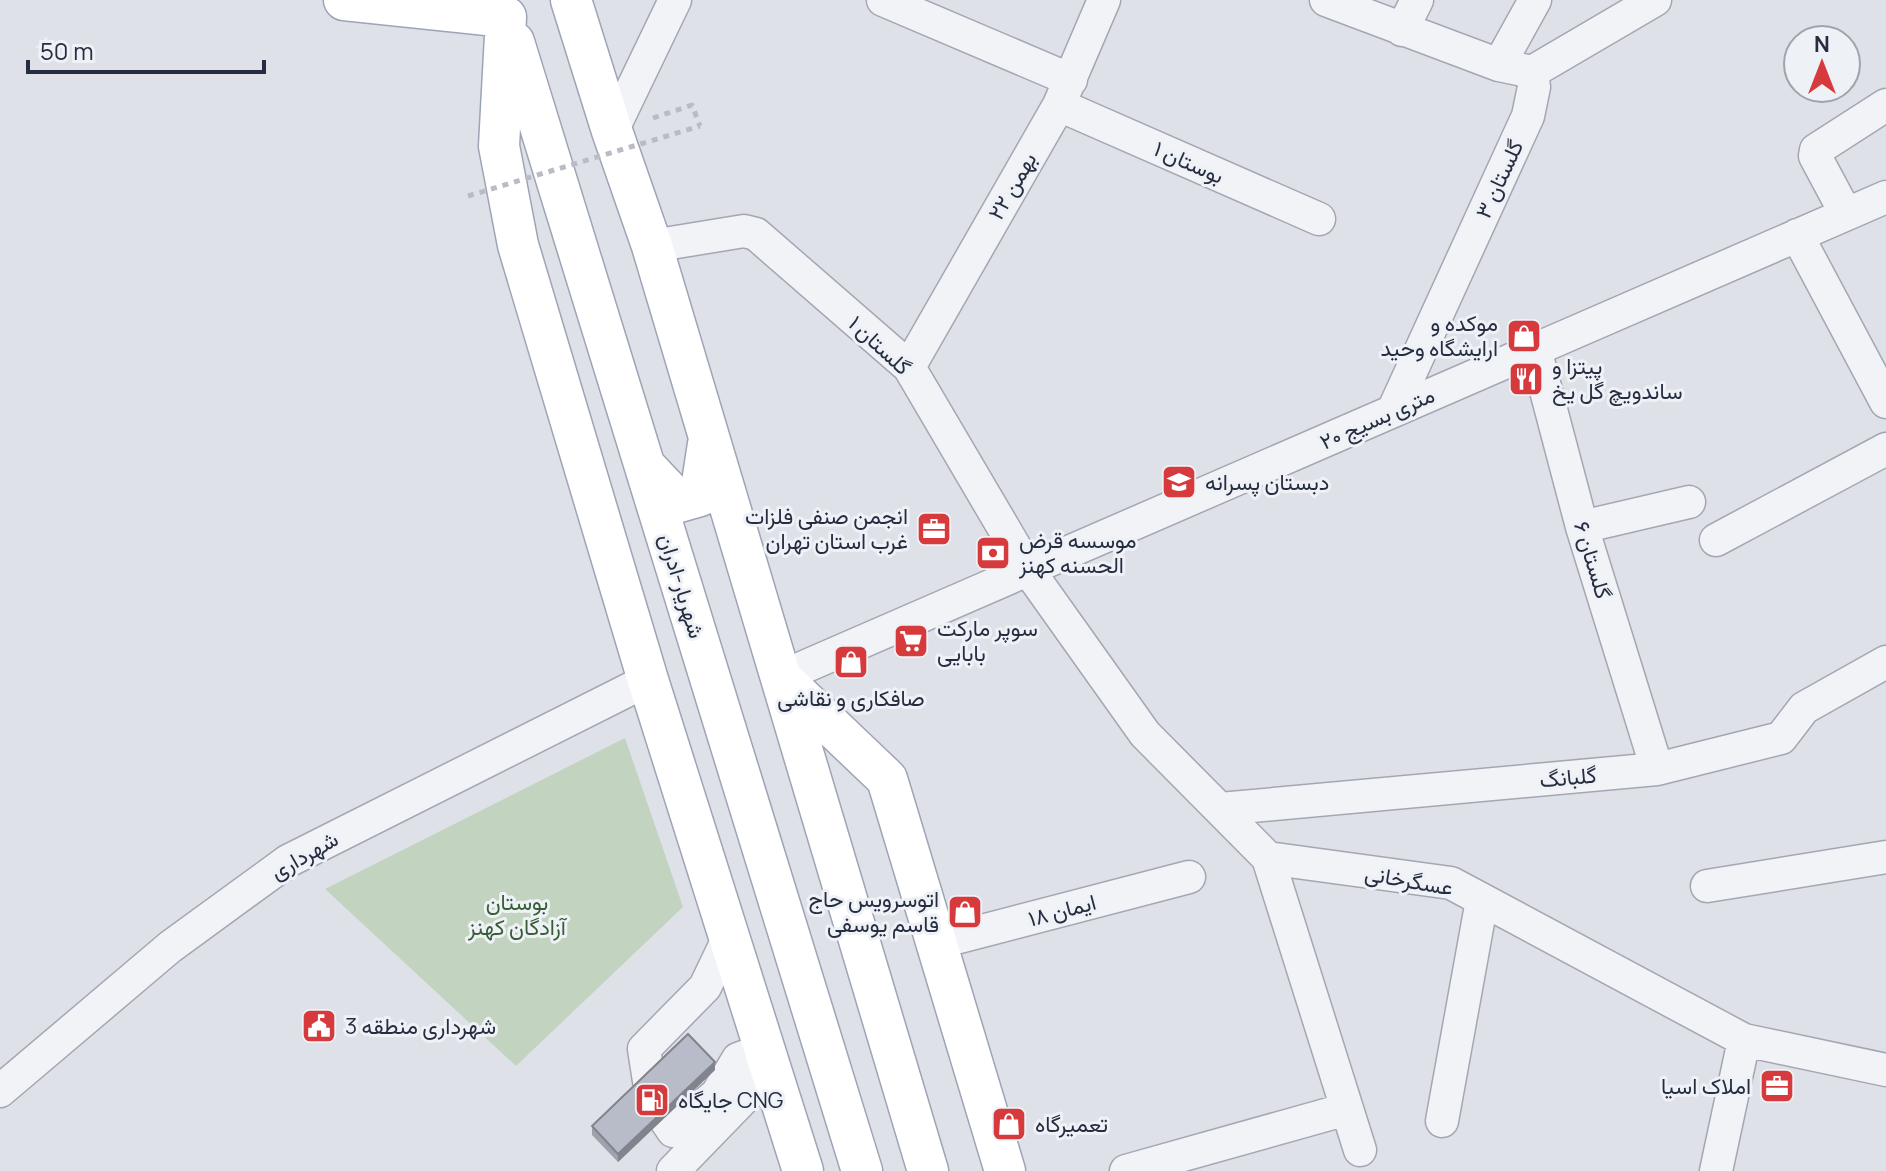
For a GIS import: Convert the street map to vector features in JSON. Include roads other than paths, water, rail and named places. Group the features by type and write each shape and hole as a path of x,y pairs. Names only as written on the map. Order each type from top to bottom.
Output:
{"main road":[{"path":"344,0 504,9 499,146 518,245 648,680 803,1171"},
{"path":"571,0 652,246 928,1171"},
{"name":"شهریار-ادران","path":"504,9 862,1171"},
{"path":"645,466 679,502 700,496 709,437"},
{"path":"648,680 668,540"},
{"path":"781,677 887,779 1005,1171"}],"street":[{"path":"612,131 675,0"},
{"name":"بوستان ۱","path":"883,0 1319,219"},
{"name":"۲۲ بهمن","path":"909,367 1065,92 1104,0"},
{"path":"1326,0 1499,65 1532,72 1655,0"},
{"path":"1402,30 1417,0"},
{"path":"1499,65 1535,0"},
{"name":"گلستان ۳","path":"1393,411 1528,116 1534,87 1532,72"},
{"path":"1846,214 1815,156 1816,150 1886,105"},
{"name":"۲۰ متری بسیج","path":"781,677 1886,197"},
{"name":"گلستان ۱","path":"652,246 744,231 756,234 909,367 1029,571"},
{"path":"1797,235 1886,402"},
{"name":"گلستان ۶","path":"1535,349 1582,527 1657,769"},
{"path":"1716,540 1886,449"},
{"path":"1582,527 1689,502"},
{"path":"1029,571 1145,734 1268,858 1360,1150"},
{"name":"گلبانگ","path":"1220,809 1657,769 1781,738 1804,708 1886,662"},
{"name":"شهرداری","path":"0,1091 170,947 288,861 648,680"},
{"path":"1707,886 1886,857"},
{"name":"عسگرخانی","path":"1268,858 1451,883 1744,1040 1886,1070"},
{"name":"ایمان ۱۸","path":"936,943 1189,877"},
{"path":"1442,1121 1482,900"},
{"path":"729,937 705,987 644,1049 652,1100 673,1131 717,1094 738,1059 768,1059"},
{"path":"1716,1171 1744,1040"},
{"path":"673,1171 768,1059"},
{"path":"1126,1171 1347,1109"}],"place":[{"name":"موکده و ارایشگاه وحید","path":"1524,336"},
{"name":"پیتزا و ساندویچ گل یخ","path":"1526,379"},
{"name":"دبستان پسرانه","path":"1179,482"},
{"name":"انجمن صنفی فلزات غرب استان تهران","path":"934,529"},
{"name":"موسسه قرض الحسنه کهنز","path":"993,553"},
{"name":"سوپر مارکت بابایی","path":"911,641"},
{"name":"صافکاری و نقاشی","path":"851,662"},
{"name":"اتوسرویس حاج قاسم یوسفی","path":"965,912"},
{"name":"شهرداری منطقه 3","path":"319,1026"},
{"name":"املاک اسیا","path":"1777,1086"},
{"name":"جایگاه CNG","path":"652,1100"},
{"name":"تعمیرگاه","path":"1009,1124"}],"park label":[{"name":"بوستان آزادگان کهنز","path":"517,914"}]}
